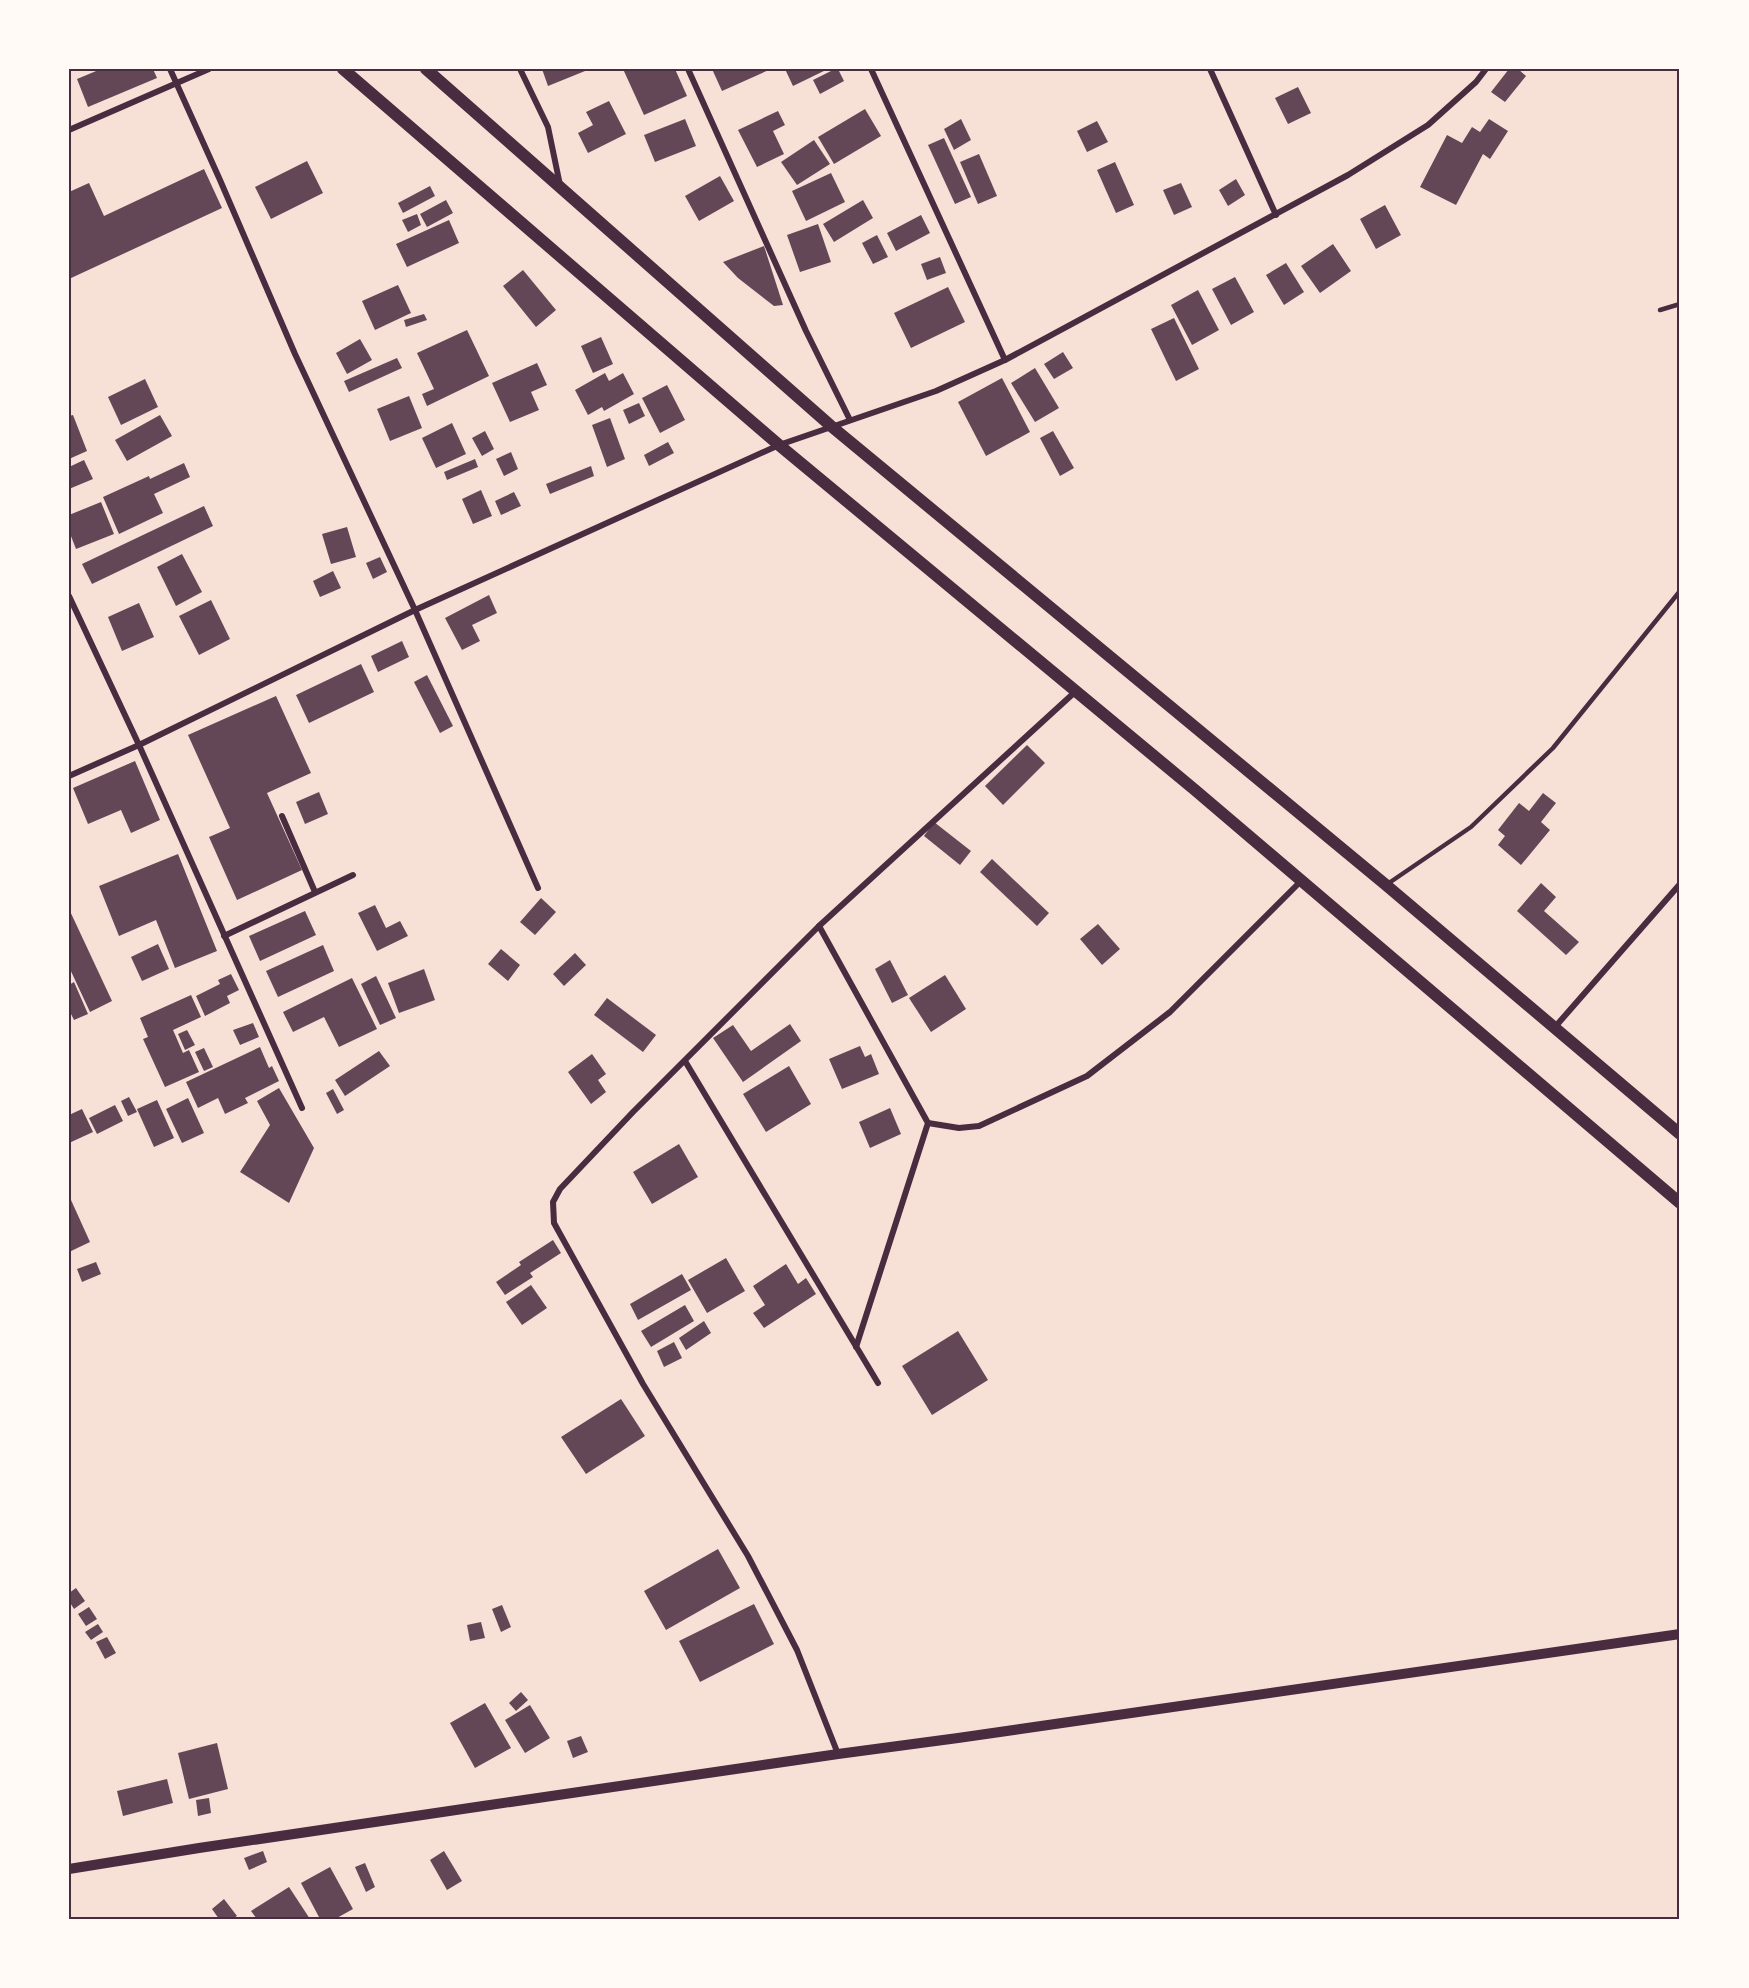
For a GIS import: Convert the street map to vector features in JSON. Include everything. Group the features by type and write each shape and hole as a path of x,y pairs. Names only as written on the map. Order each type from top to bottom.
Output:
{"main road":[{"path":"343,69 780,445 1195,790 1680,1203"},
{"path":"426,69 831,426 1386,885 1680,1134"}],"street":[{"path":"170,69 295,354 415,610 538,888"},
{"path":"69,130 209,69"},
{"path":"519,69 548,127 561,189"},
{"path":"688,69 806,331 850,420"},
{"path":"871,69 1005,360"},
{"path":"1209,69 1276,215"},
{"path":"69,776 415,610 780,445 936,391 1005,360 1348,175 1428,125 1476,82 1486,69"},
{"path":"69,596 139,744 302,1108"},
{"path":"838,1754 797,1650 748,1556 643,1384 554,1222 553,1202 560,1189 633,1112 819,926 1075,692"},
{"path":"282,816 315,892"},
{"path":"224,936 353,875"},
{"path":"928,1123 960,1128 979,1126 1087,1076 1170,1012 1301,881"},
{"path":"1555,1027 1680,884"},
{"path":"819,926 928,1123 856,1347"},
{"path":"685,1061 878,1383"},
{"path":"69,1869 838,1754 1680,1634"}],"lane":[{"path":"1660,310 1680,304"},
{"path":"1386,885 1471,827 1553,748 1680,591"}],"building":[{"path":"101,69 153,69 157,78 88,107 77,79"},
{"path":"542,69 590,69 548,86"},
{"path":"623,69 675,69 687,96 644,115"},
{"path":"712,69 771,69 722,91"},
{"path":"785,69 828,69 793,86"},
{"path":"838,69 844,81 820,94 813,80"},
{"path":"1509,69 1518,69 1526,76 1505,102 1491,92"},
{"path":"1298,87 1311,113 1288,124 1275,98"},
{"path":"609,101 626,134 588,153 578,133 593,125 586,112"},
{"path":"865,109 881,136 834,164 818,137"},
{"path":"778,111 785,125 773,131 784,154 757,167 738,130"},
{"path":"685,119 696,146 655,162 644,135"},
{"path":"961,119 971,140 954,150 944,129"},
{"path":"1489,119 1508,131 1490,159 1483,154 1456,205 1420,187 1447,135 1462,143 1472,127 1480,132"},
{"path":"1097,121 1108,142 1087,152 1077,131"},
{"path":"944,138 971,197 955,204 928,145"},
{"path":"814,140 830,164 797,185 781,162"},
{"path":"979,154 997,196 978,204 960,162"},
{"path":"307,161 323,193 271,219 255,187"},
{"path":"1115,162 1134,205 1116,213 1097,170"},
{"path":"204,169 222,208 69,279 69,192 89,183 104,216"},
{"path":"831,173 845,202 806,221 792,191"},
{"path":"720,176 734,201 699,221 685,196"},
{"path":"1236,179 1245,195 1228,206 1219,190"},
{"path":"1181,183 1192,207 1174,215 1163,190"},
{"path":"430,186 435,196 403,213 398,203"},
{"path":"446,200 453,213 427,227 420,214"},
{"path":"863,200 873,218 834,242 823,224"},
{"path":"1385,205 1401,235 1376,249 1360,219"},
{"path":"417,214 421,225 408,232 402,220"},
{"path":"921,215 930,233 896,251 887,233"},
{"path":"449,220 459,243 407,267 396,244"},
{"path":"818,224 831,262 800,272 787,235"},
{"path":"877,235 888,257 873,264 862,243"},
{"path":"1333,244 1351,271 1320,293 1301,266"},
{"path":"764,246 783,305 774,306 738,278 723,262"},
{"path":"940,257 946,273 927,280 921,264"},
{"path":"1286,263 1304,292 1284,305 1266,275"},
{"path":"523,270 556,310 536,327 503,286"},
{"path":"1235,277 1254,312 1231,325 1212,289"},
{"path":"398,285 411,313 375,330 362,301"},
{"path":"948,287 965,322 911,348 894,313"},
{"path":"1198,290 1219,330 1192,345 1171,305"},
{"path":"424,314 427,320 406,327 404,320"},
{"path":"1174,318 1199,369 1176,381 1151,329"},
{"path":"467,330 489,376 427,406 422,394 434,389 417,353"},
{"path":"601,337 613,364 593,373 581,346"},
{"path":"360,339 372,360 347,374 336,353"},
{"path":"1063,352 1073,368 1054,379 1044,364"},
{"path":"397,358 402,368 349,392 344,381"},
{"path":"537,363 547,385 531,392 539,410 510,422 492,383"},
{"path":"1035,368 1059,408 1035,422 1011,383"},
{"path":"605,373 609,381 623,373 634,394 604,411 602,407 588,415 575,390"},
{"path":"1002,378 1030,432 986,456 958,402"},
{"path":"145,379 158,407 121,425 108,397"},
{"path":"667,385 685,420 660,433 642,398"},
{"path":"409,396 422,428 390,441 377,409"},
{"path":"639,403 645,416 629,424 623,410"},
{"path":"73,415 87,451 69,459 69,416"},
{"path":"160,415 172,436 127,461 115,440"},
{"path":"610,418 625,459 607,467 592,425"},
{"path":"452,423 466,454 436,468 422,438"},
{"path":"485,431 494,449 482,456 472,438"},
{"path":"1053,431 1074,468 1060,476 1040,438"},
{"path":"668,442 674,453 649,466 644,455"},
{"path":"511,452 518,469 504,476 496,459"},
{"path":"475,459 478,467 447,480 444,472"},
{"path":"84,460 93,479 69,489 69,467"},
{"path":"184,463 190,477 154,494 163,513 119,534 103,497"},
{"path":"591,466 594,476 550,494 546,484"},
{"path":"481,490 492,516 473,524 462,499"},
{"path":"514,492 521,506 501,515 495,501"},
{"path":"101,502 114,534 76,549 69,531 69,515"},
{"path":"204,506 213,526 92,584 82,564"},
{"path":"347,527 356,557 331,564 322,534"},
{"path":"182,554 202,592 176,606 157,567"},
{"path":"380,557 387,572 373,579 366,563"},
{"path":"333,571 341,588 320,597 313,581"},
{"path":"489,595 497,613 472,625 480,641 462,650 445,618"},
{"path":"211,600 230,639 199,655 179,616"},
{"path":"139,603 154,637 122,651 108,617"},
{"path":"402,641 409,657 378,672 371,656"},
{"path":"361,664 374,692 309,723 296,695"},
{"path":"427,675 453,726 440,733 414,682"},
{"path":"276,696 311,773 267,793 302,870 237,900 209,837 230,828 188,735"},
{"path":"1027,745 1045,763 1003,805 985,786"},
{"path":"135,761 160,820 131,833 121,810 88,824 73,788"},
{"path":"319,792 328,814 305,824 296,802"},
{"path":"1543,793 1556,803 1541,822 1550,830 1521,865 1498,845 1505,836 1498,830 1519,803 1529,811"},
{"path":"934,822 971,851 960,865 924,836"},
{"path":"178,854 217,951 175,968 156,920 119,936 99,886"},
{"path":"992,859 1049,913 1037,926 980,872"},
{"path":"1541,883 1556,897 1544,911 1579,942 1566,955 1517,911"},
{"path":"541,898 556,912 535,935 520,922"},
{"path":"375,905 386,928 400,921 408,936 377,951 358,913"},
{"path":"69,909 112,1001 90,1012 69,967"},
{"path":"305,911 316,935 260,961 249,936"},
{"path":"1098,924 1120,949 1102,965 1080,939"},
{"path":"158,944 169,969 142,981 131,957"},
{"path":"323,945 334,971 278,997 266,971"},
{"path":"501,949 520,965 508,981 488,964"},
{"path":"575,953 586,965 564,986 553,974"},
{"path":"890,960 908,995 892,1003 875,969"},
{"path":"424,969 435,1000 399,1013 388,983"},
{"path":"231,974 239,990 227,996 230,1003 205,1016 196,996 220,984 218,980"},
{"path":"945,975 966,1009 931,1032 909,998"},
{"path":"376,976 396,1018 380,1025 361,984"},
{"path":"352,978 377,1029 339,1047 324,1017 293,1032 283,1012"},
{"path":"74,982 88,1014 74,1020 69,1010 69,985"},
{"path":"191,995 201,1017 173,1030 183,1053 189,1050 199,1072 165,1087 143,1039 148,1037 140,1018"},
{"path":"607,998 656,1035 643,1052 594,1015"},
{"path":"253,1023 259,1037 240,1045 233,1030"},
{"path":"790,1024 801,1041 743,1082 713,1038 733,1025 751,1051"},
{"path":"187,1030 195,1045 185,1050 178,1034"},
{"path":"860,1046 865,1057 871,1054 879,1074 842,1089 829,1059"},
{"path":"260,1047 269,1068 272,1066 279,1081 245,1098 248,1103 225,1114 218,1098 198,1108 186,1082"},
{"path":"204,1048 213,1067 204,1071 195,1052"},
{"path":"379,1051 390,1066 345,1096 335,1080"},
{"path":"592,1054 606,1074 598,1080 606,1092 591,1104 568,1072"},
{"path":"789,1066 811,1104 766,1132 743,1094"},
{"path":"279,1088 314,1148 289,1203 240,1172 270,1125 257,1101"},
{"path":"333,1089 344,1110 337,1114 326,1093"},
{"path":"129,1097 137,1112 128,1116 121,1101"},
{"path":"188,1098 204,1133 182,1143 166,1109"},
{"path":"157,1100 174,1138 154,1147 137,1109"},
{"path":"115,1105 123,1121 97,1134 89,1118"},
{"path":"890,1108 901,1134 870,1148 859,1122"},
{"path":"82,1109 93,1132 69,1143 69,1115"},
{"path":"679,1144 698,1177 652,1204 633,1172"},
{"path":"71,1200 90,1242 69,1252 69,1201"},
{"path":"553,1240 561,1253 530,1273 533,1277 505,1295 496,1282 521,1265 519,1262"},
{"path":"726,1258 745,1291 707,1313 688,1280"},
{"path":"96,1262 101,1274 82,1282 77,1269"},
{"path":"786,1264 798,1284 806,1278 816,1294 764,1328 753,1313 765,1305 753,1286"},
{"path":"682,1274 691,1290 638,1320 630,1304"},
{"path":"531,1285 547,1308 522,1325 506,1302"},
{"path":"685,1305 694,1321 651,1347 641,1331"},
{"path":"704,1321 711,1333 686,1350 679,1338"},
{"path":"958,1331 988,1380 932,1415 902,1366"},
{"path":"674,1342 682,1358 664,1367 657,1351"},
{"path":"621,1399 645,1436 586,1474 561,1437"},
{"path":"718,1549 740,1588 666,1630 644,1591"},
{"path":"76,1588 85,1601 74,1609 69,1601 69,1593"},
{"path":"754,1604 774,1644 700,1682 679,1641"},
{"path":"502,1605 511,1627 501,1632 492,1609"},
{"path":"89,1607 97,1619 86,1626 78,1614"},
{"path":"481,1622 485,1638 470,1641 467,1625"},
{"path":"98,1624 103,1632 91,1640 85,1632"},
{"path":"107,1637 116,1653 105,1659 96,1642"},
{"path":"521,1692 528,1700 516,1711 509,1703"},
{"path":"485,1703 511,1748 475,1768 450,1723"},
{"path":"530,1705 550,1738 525,1753 505,1720"},
{"path":"581,1736 588,1752 573,1758 567,1741"},
{"path":"217,1743 228,1789 189,1799 178,1753"},
{"path":"167,1779 173,1803 123,1816 117,1791"},
{"path":"209,1798 211,1813 198,1816 196,1800"},
{"path":"263,1851 267,1862 249,1870 244,1858"},
{"path":"444,1851 462,1881 447,1890 430,1860"},
{"path":"365,1863 375,1887 366,1892 355,1867"},
{"path":"330,1867 353,1909 335,1919 320,1919 301,1883"},
{"path":"289,1887 310,1919 257,1919 251,1911"},
{"path":"224,1899 237,1916 232,1919 219,1919 212,1909"}]}
